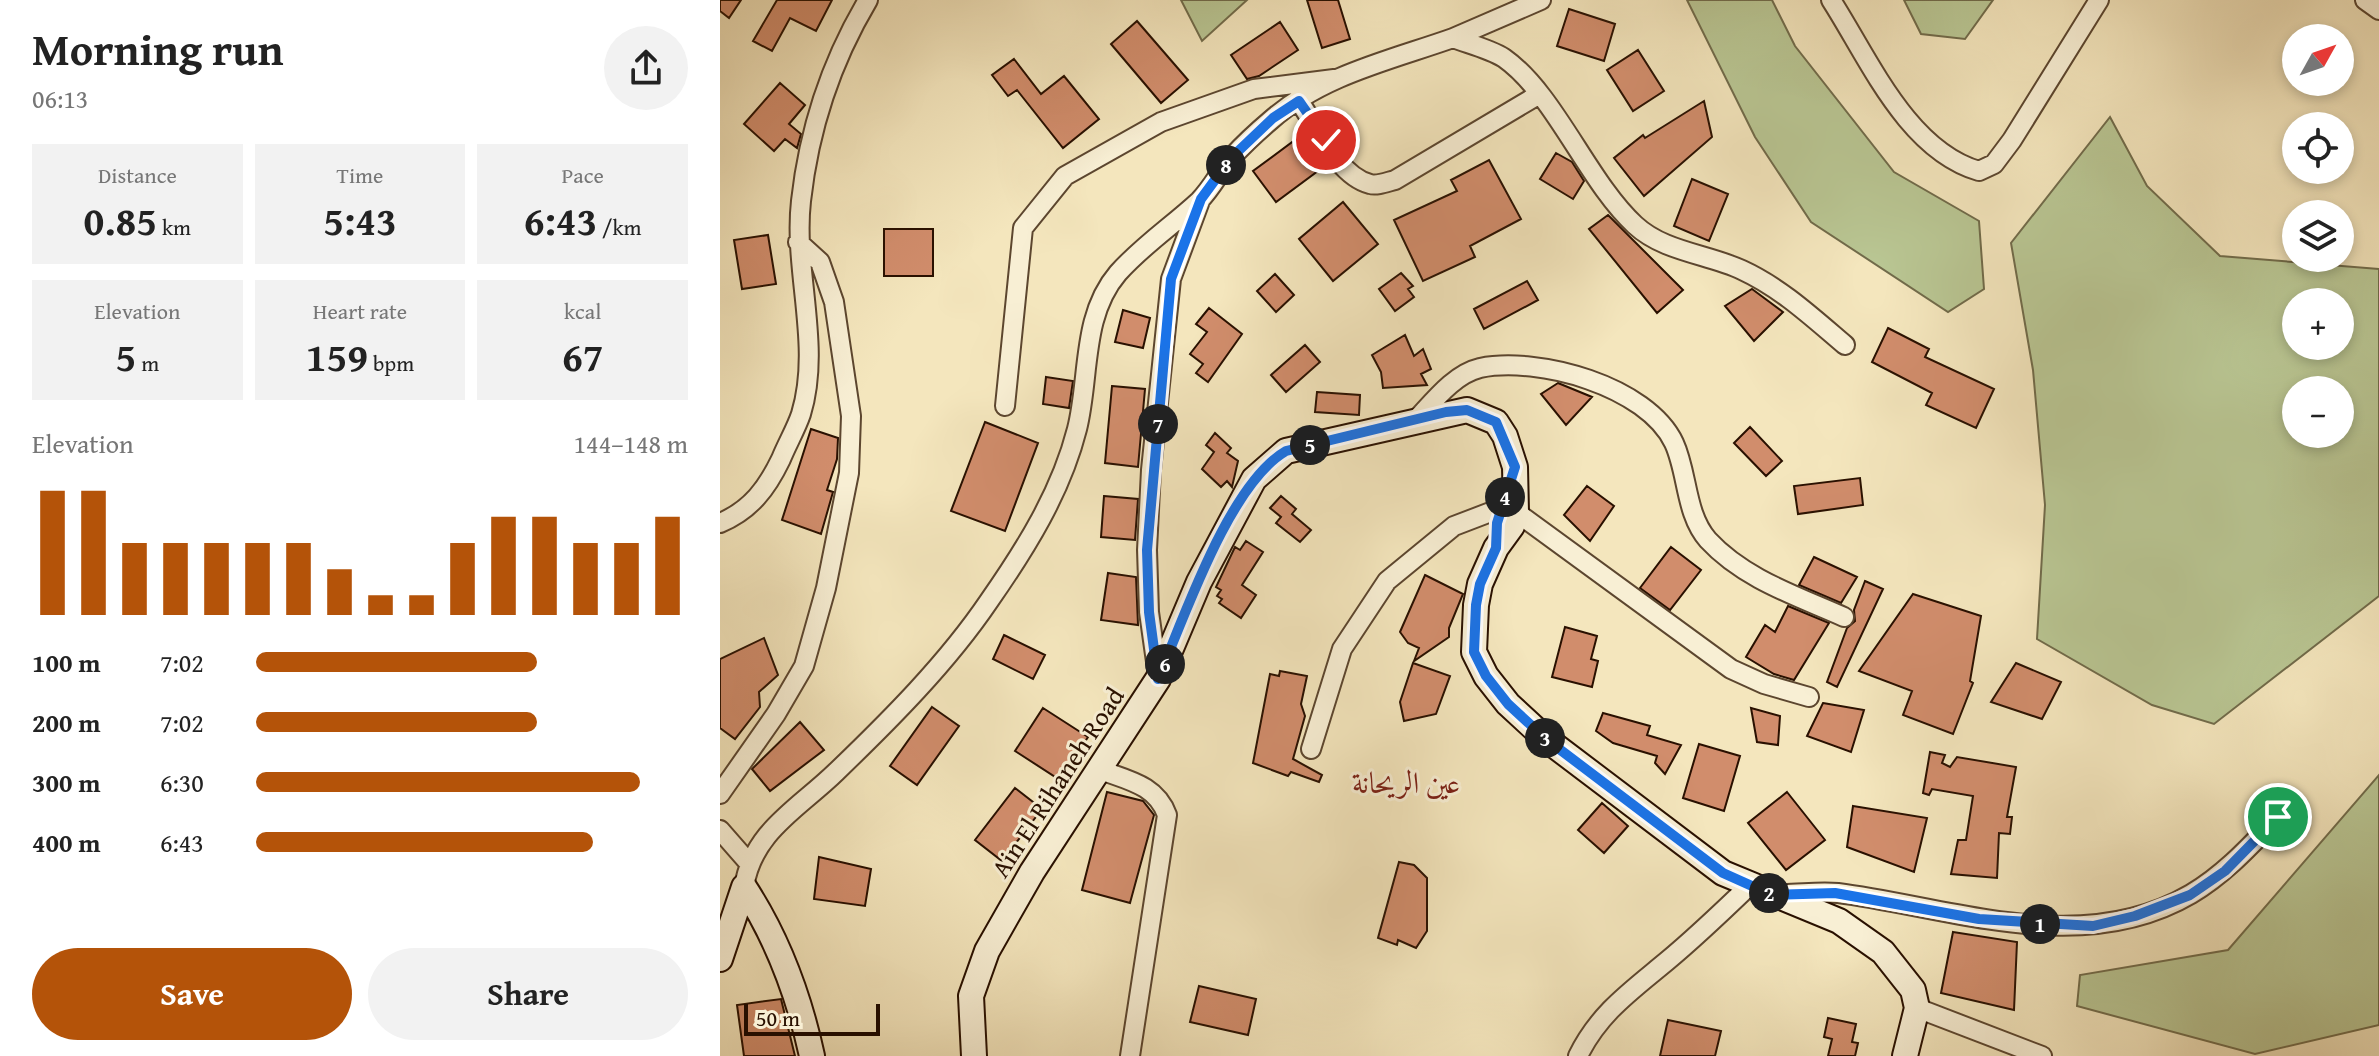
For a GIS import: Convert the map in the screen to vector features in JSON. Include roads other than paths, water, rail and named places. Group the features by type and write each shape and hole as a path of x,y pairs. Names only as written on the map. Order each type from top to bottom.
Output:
{"street":[{"path":"720,523 743,511 761,494 801,414 808,328 798,242 810,142 834,63 868,0"},
{"path":"720,959 744,887 748,862 775,826 834,773 904,702 988,604 1045,512 1066,464 1077,428 1086,359 1099,303 1115,276 1141,249 1201,199 1231,158 1273,118 1299,101 1337,79 1453,38 1541,0"},
{"path":"1831,0 1919,135 1948,159 1979,171 1994,164 2012,140 2099,0"},
{"path":"2365,0 2379,10"},
{"path":"1453,38 1502,57 1538,95 1605,191 1637,227 1657,239 1742,270 1783,292 1845,345"},
{"path":"1005,406 1023,228 1065,176 1161,122 1254,89 1337,79"},
{"path":"1299,101 1342,165 1354,177 1373,186 1395,180 1538,95"},
{"path":"1158,679 1149,612 1147,550 1151,470 1171,279 1201,199"},
{"path":"720,794 776,714 804,666 826,588 849,473 851,416 834,302 820,262 798,242"},
{"path":"1415,421 1449,385 1478,368 1509,366 1573,372 1630,400 1662,425 1674,444 1694,516 1707,539 1758,579 1844,617"},
{"name":"Ain El Rihaneh Road","path":"974,1056 971,996 987,951 1006,912 1158,679 1199,582 1235,512 1254,479 1273,459 1286,451 1415,421 1467,410 1481,413 1496,422 1505,436 1515,467 1513,519"},
{"path":"1311,749 1326,689 1342,649 1387,581 1407,561 1468,519 1513,519 1731,669 1764,684 1809,697"},
{"path":"1513,519 1480,584 1473,633 1474,652 1486,676 1508,704 1599,781 1723,873 1839,921 1860,934 1904,975 1913,990 1917,1008 1905,1056"},
{"path":"1098,769 1146,787 1161,800 1167,815 1130,1056"},
{"path":"1578,1056 1593,1026 1615,1002 1761,890 1835,893 1979,919 2093,926 2135,916 2190,895 2225,871 2278,817"},
{"path":"721,833 748,862"},
{"path":"744,887 786,967 812,1056"},
{"path":"1917,1008 2042,1056"}],"district":[{"name":"عين الريحانة","path":"1406,782"}]}
